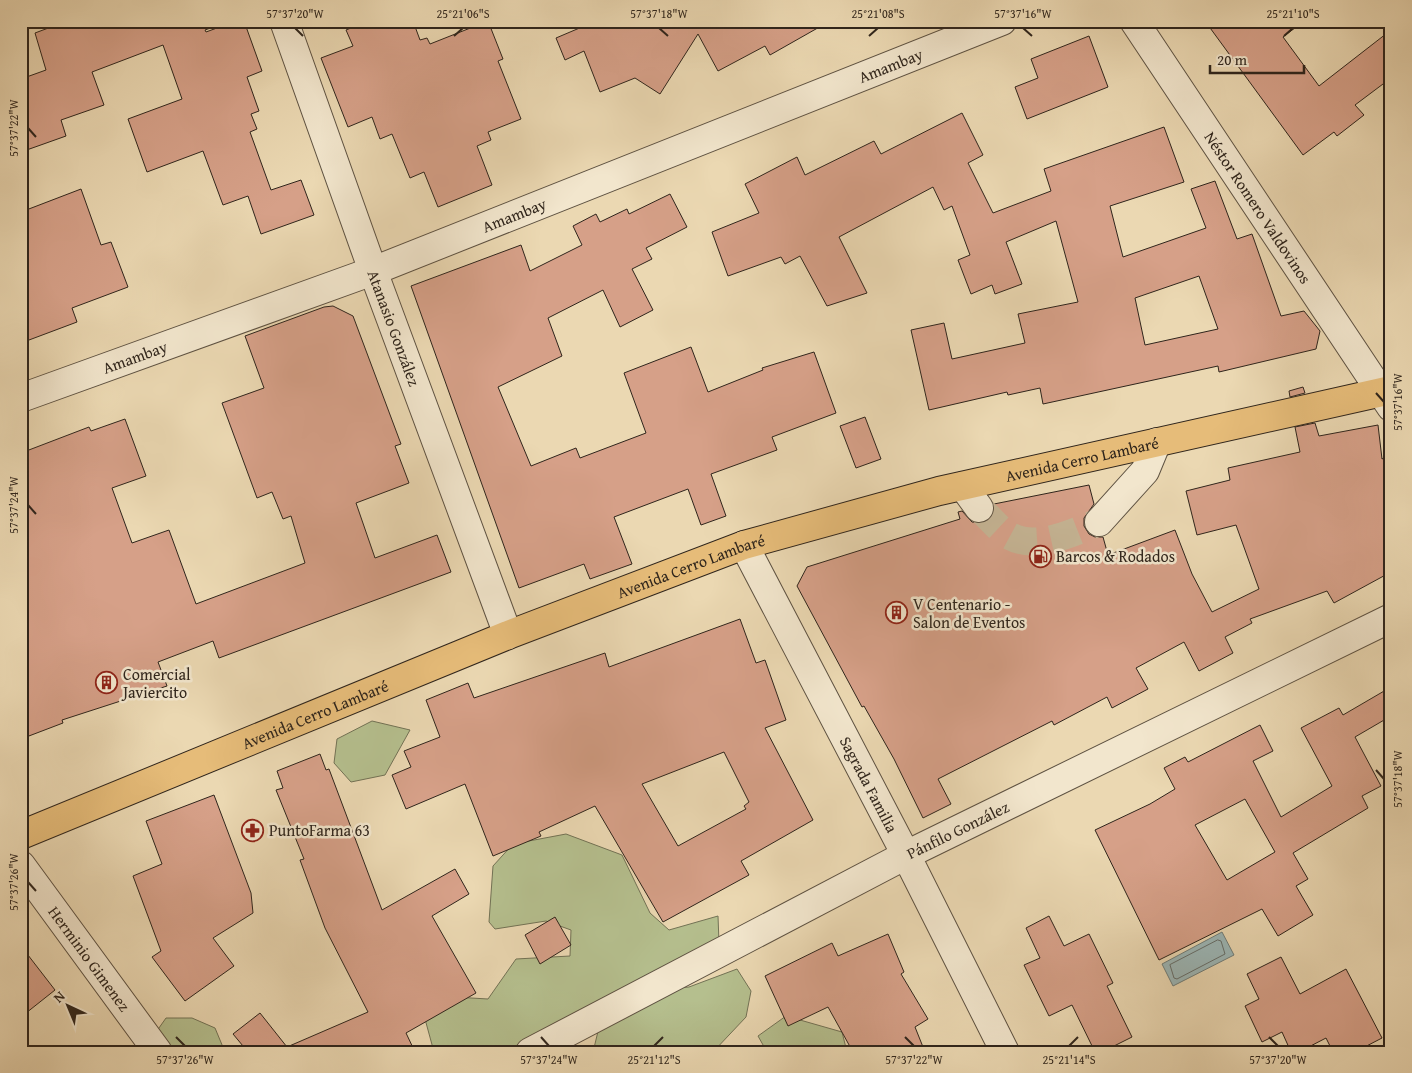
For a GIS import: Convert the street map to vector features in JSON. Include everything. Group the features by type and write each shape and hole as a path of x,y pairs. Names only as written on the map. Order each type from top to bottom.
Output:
{"main road":[{"name":"Avenida Cerro Lambaré","path":"21,835 508,635 744,545 963,486 1157,442 1388,396"}],"street":[{"name":"Atanasio González","path":"284,21 373,271 508,635"},
{"name":"Amambay","path":"21,398 373,271 1002,21"},
{"name":"Néstor Romero Valdovinos","path":"1134,21 1388,396"},
{"path":"1099,522 1145,471 1157,442"},
{"path":"963,486 979,508"},
{"name":"Sagrada Familia","path":"744,545 906,855 1005,1052"},
{"name":"Pánfilo González","path":"530,1052 906,855 1391,618"},
{"name":"Herminio Gimenez","path":"21,864 158,1052"}],"green space":[{"path":"372,721 410,730 385,775 351,782 334,763 337,739"},
{"path":"566,834 622,855 650,913 669,930 718,916 719,943 653,990 689,987 737,969 751,991 746,1017 713,1052 596,1052 594,1048 600,1023 548,1052 434,1052 425,1019 438,996 488,999 516,959 570,956 571,930 546,921 495,929 489,922 493,866 513,844"},
{"path":"786,1016 842,1032 847,1052 767,1052 758,1036"},
{"path":"166,1018 192,1018 215,1028 225,1052 142,1052"}],"water":[{"path":"1222,932 1234,955 1173,986 1162,964"}],"building":[{"path":"67,21 220,21 221,24 205,30 206,32 236,21 244,21 262,71 247,77 259,111 251,114 257,129 250,132 271,190 301,180 314,215 261,234 248,196 223,205 203,151 147,172 128,119 182,99 163,45 92,72 104,105 61,120 66,136 21,152 21,79 46,70 35,33"},
{"path":"368,21 413,21 420,40 427,38 430,44 488,21 503,59 498,61 521,119 488,132 491,140 477,146 492,185 438,207 424,172 410,178 392,134 380,139 372,117 348,127 321,58 353,46 346,30"},
{"path":"596,21 830,21 770,55 765,46 718,71 698,34 660,94 635,78 600,92 584,51 565,60 556,38"},
{"path":"1205,21 1304,21 1283,37 1319,86 1391,30 1391,78 1355,105 1364,115 1337,136 1334,132 1303,155"},
{"path":"1089,36 1108,87 1027,119 1015,87 1038,78 1031,59"},
{"path":"962,113 983,155 968,163 993,213 1051,191 1044,169 1164,127 1184,182 1110,206 1123,257 1206,228 1191,189 1215,181 1237,239 1252,234 1281,316 1304,311 1320,331 1316,349 1219,372 1218,366 1043,404 1040,388 1008,395 1007,392 929,410 911,330 944,323 952,359 1025,343 1018,314 1078,302 1056,221 1006,242 1022,284 995,294 992,285 971,294 958,260 970,255 952,206 944,210 933,187 839,237 867,293 827,306 800,256 785,264 781,257 728,276 712,232 759,213 745,184 797,157 805,175 874,141 881,154","holes":["1199,276 1218,329 1145,345 1135,298"]},
{"path":"81,189 101,245 111,242 128,287 72,308 77,322 21,343 21,212"},
{"path":"670,194 687,227 646,248 652,259 632,269 653,310 620,327 603,290 548,318 562,356 498,387 531,466 576,448 580,458 646,433 624,373 691,347 708,392 763,370 762,368 814,352 836,413 772,437 777,450 711,474 726,516 701,525 688,489 614,517 632,564 590,579 584,564 519,588 411,286 521,245 530,271 582,245 573,226 596,214 600,222 627,209 629,214"},
{"path":"333,306 353,316 401,444 395,446 409,483 356,503 375,558 437,535 451,572 219,658 213,641 158,662 167,686 62,720 63,723 21,739 21,453 89,427 91,431 125,419 146,476 112,488 132,543 169,530 196,604 305,563 291,516 283,519 272,492 257,498 222,403 264,388 245,336 324,307"},
{"path":"1303,387 1305,393 1290,397 1289,391"},
{"path":"865,417 881,459 856,468 840,426"},
{"path":"1315,423 1319,436 1378,425 1382,459 1391,454 1391,572 1334,603 1327,591 1250,619 1252,623 1225,637 1233,653 1199,671 1184,642 1136,668 1148,689 1112,708 1107,697 1054,725 1052,721 938,779 951,804 923,818 894,759 864,706 862,707 797,586 807,567 960,519 958,512 962,511 972,522 981,523 988,521 993,515 994,504 1089,485 1094,504 1084,518 1084,526 1089,534 1095,537 1103,537 1108,555 1175,530 1192,574 1212,612 1259,589 1236,525 1197,535 1186,491 1230,480 1228,468 1300,452 1295,427"},
{"path":"740,619 756,663 765,660 786,720 765,728 813,820 741,861 749,875 663,922 595,806 539,832 541,836 493,856 465,784 406,809 392,775 411,767 404,751 440,737 426,700 468,683 474,698 605,653 609,667","holes":["724,752 749,802 744,806 746,809 678,846 642,784"]},
{"path":"1391,687 1391,716 1355,737 1381,786 1362,796 1368,808 1293,853 1308,879 1296,886 1313,915 1278,936 1262,909 1159,960 1095,830 1150,804 1175,789 1164,768 1185,757 1188,762 1260,725 1273,751 1253,761 1281,817 1332,786 1301,728 1339,708 1343,715","holes":["1245,799 1275,852 1227,880 1195,825"]},
{"path":"320,754 326,770 329,769 382,910 455,869 469,894 432,916 476,993 406,1033 415,1052 248,1052 233,1034 260,1013 287,1047 368,1012 325,928 300,860 304,859 276,790 283,788 277,771"},
{"path":"214,795 251,893 253,913 213,938 234,966 185,1001 152,957 161,951 133,876 162,864 146,821"},
{"path":"1049,916 1064,946 1089,934 1113,983 1107,986 1132,1037 1102,1052 1095,1052 1072,1005 1049,1016 1024,965 1040,958 1026,928"},
{"path":"555,917 571,945 540,964 525,935"},
{"path":"888,934 904,972 901,974 928,1019 915,1027 925,1052 853,1052 828,1007 788,1026 765,976 832,943 838,956"},
{"path":"21,946 55,990 21,1017"},
{"path":"1281,957 1300,994 1346,969 1382,1038 1355,1052 1333,1052 1326,1038 1299,1052 1291,1052 1282,1032 1262,1042 1245,1006 1259,999 1247,974"}],"tunnel":[{"path":"979,508 1005,533 1016,539 1027,541 1039,541 1065,536 1099,522"}],"place":[{"name":"Barcos & Rodados","path":"1040,556"},
{"name":"V Centenario - Salon de Eventos","path":"897,613"},
{"name":"Comercial Javiercito","path":"107,683"},
{"name":"PuntoFarma 63","path":"253,830"}]}
